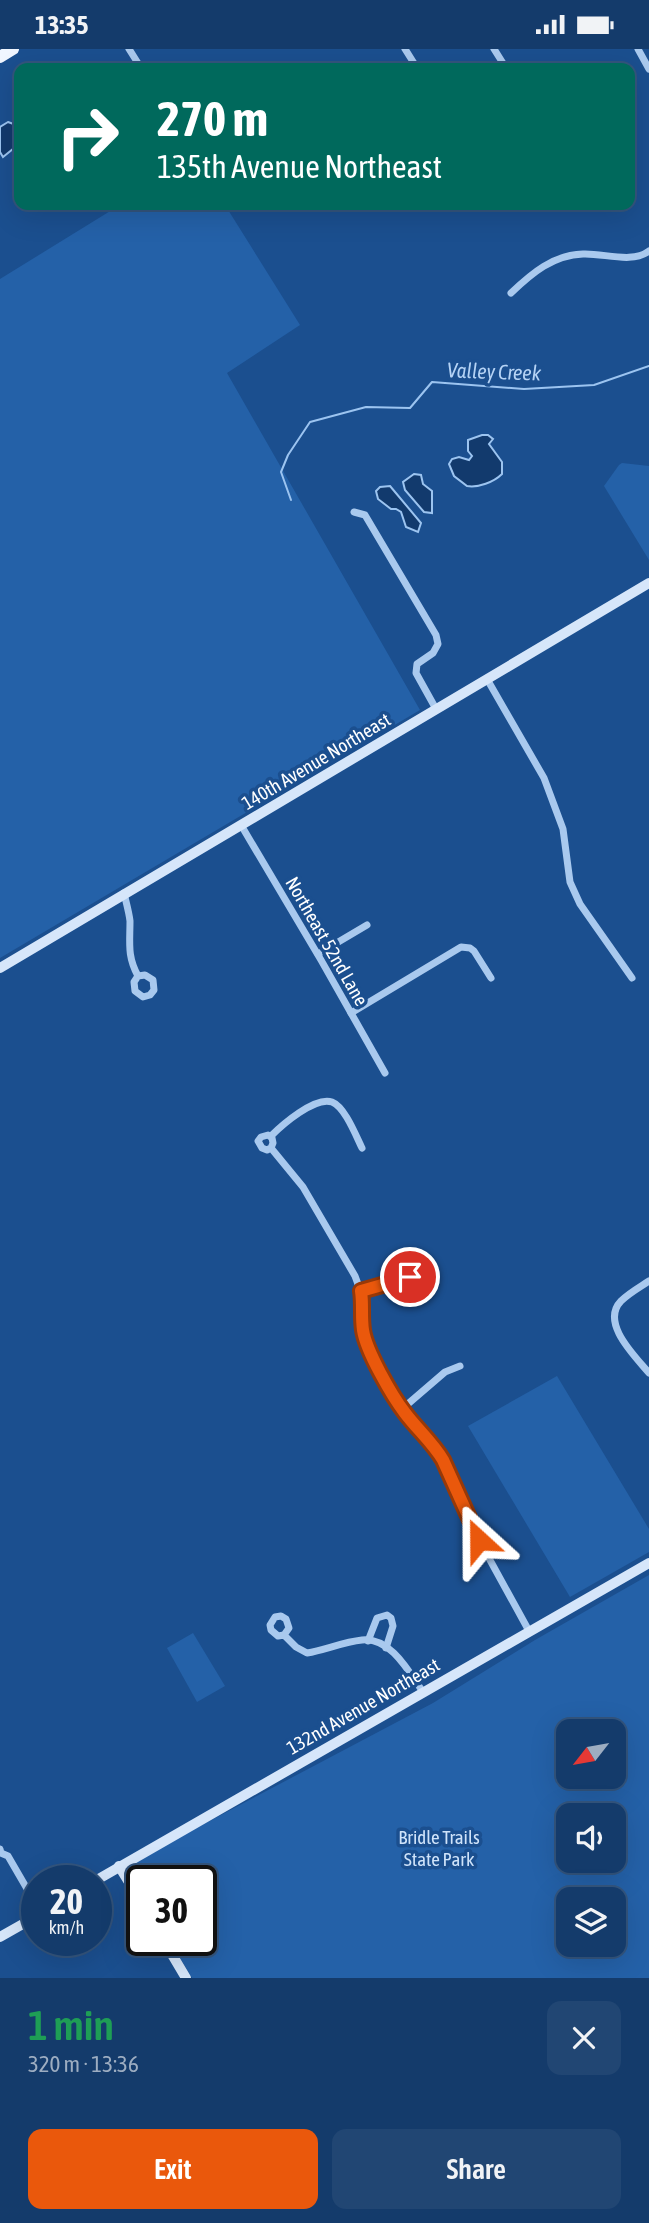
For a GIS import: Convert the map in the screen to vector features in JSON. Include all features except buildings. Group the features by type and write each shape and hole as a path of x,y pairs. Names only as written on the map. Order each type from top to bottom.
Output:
{"main road":[{"path":"0,57 13,49"}],"street":[{"path":"638,49 649,69"},
{"path":"511,293 540,268 565,257 583,254 636,257 649,251"},
{"path":"355,512 365,515 436,635 438,644 433,653 417,664 416,673 436,709"},
{"name":"140th Avenue Northeast","path":"0,968 649,583"},
{"path":"487,679 544,778 562,829 570,882 580,904 632,978"},
{"name":"Northeast 52nd Lane","path":"241,825 385,1073"},
{"path":"124,893 130,922 129,954 138,977"},
{"path":"318,954 367,925"},
{"path":"351,1013 461,947 474,951 491,978"},
{"path":"271,1136 288,1120 320,1101 331,1102 347,1119 362,1148"},
{"path":"263,1135 271,1136 274,1143 271,1147 264,1149 260,1146 258,1142 263,1135"},
{"path":"271,1147 303,1187 355,1276 361,1291 363,1330 368,1345 402,1409 438,1451 488,1557 529,1631"},
{"path":"361,1291 410,1277"},
{"path":"649,1281 621,1301 615,1320 624,1342 649,1373"},
{"path":"402,1409 445,1372 460,1366"},
{"name":"132nd Avenue Northeast","path":"112,1870 649,1563"},
{"path":"368,1641 377,1618 387,1615 393,1626 386,1648"},
{"path":"284,1635 307,1653 364,1639 386,1648 402,1661 423,1692"},
{"path":"0,1852 8,1856 21,1878"},
{"path":"119,1866 126,1877"},
{"path":"0,1937 21,1925"},
{"path":"173,1956 187,1978"}],"green space":[{"path":"112,210 228,210 300,325 227,373 420,710 0,958 0,279"},
{"path":"622,463 649,466 649,560 604,486"},
{"path":"557,1376 649,1529 649,1552 570,1597 468,1426"},
{"name":"Bridle Trails State Park","path":"649,1575 649,1978 192,1978 179,1956 217,1956 217,1865 131,1865 132,1862 433,1703 535,1640"},
{"path":"193,1633 225,1686 197,1702 167,1648"}],"shaded area":[{"path":"8,122 14,124 14,148 3,157 0,152 0,127"},
{"path":"482,435 493,439 489,444 502,462 502,474 486,484 467,486 454,476 449,464 452,459 459,457 469,460 472,456 468,451 468,440"},
{"path":"414,474 421,475 423,484 432,491 432,513 424,512 405,490 403,482"},
{"path":"390,486 421,523 418,532 406,527 401,512 391,509 378,499 376,491 380,487"}],"waterway":[{"name":"Valley Creek","path":"291,500 281,472 288,455 310,422 366,407 410,408 432,382 524,389 594,385 649,366"}],"route":[{"path":"410,1277 361,1291 363,1330 391,1391 404,1412 443,1460 479,1540"}]}
